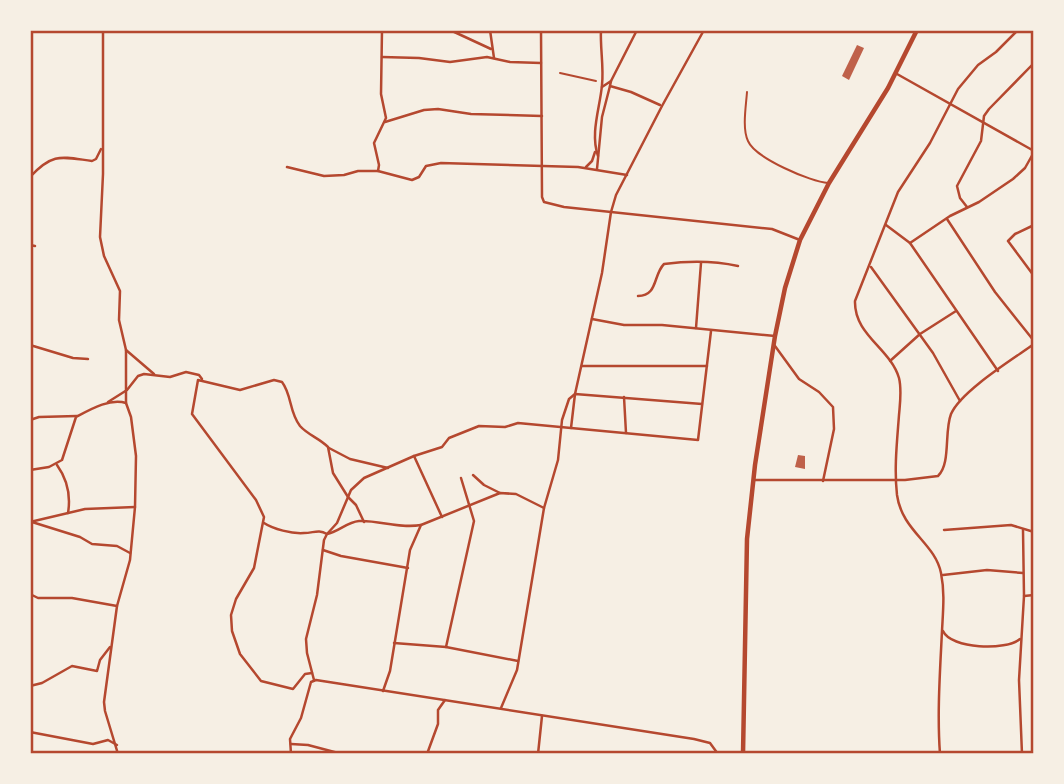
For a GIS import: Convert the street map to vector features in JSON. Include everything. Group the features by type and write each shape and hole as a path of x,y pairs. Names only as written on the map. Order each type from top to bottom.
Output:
{"main road":[{"path":"743,754 746,563 754,480 785,288 800,240 829,183 895,73 917,30"}],"street":[{"path":"103,30 100,237 104,256 120,290 119,320 126,350 126,403 135,441 135,507 130,553 110,647 105,711 118,754"},
{"path":"378,171 374,144 385,122 381,94 382,30"},
{"path":"450,30 491,49"},
{"path":"490,30 494,58"},
{"path":"541,30 541,165 544,202 564,207 772,229 800,240"},
{"path":"585,168 594,157 596,149 597,105 602,87 601,30"},
{"path":"597,169 602,117 611,81 637,30"},
{"path":"571,428 575,394 602,273 611,212 662,106 704,30"},
{"path":"940,754 938,733 945,596 942,575 937,559 906,523 899,506 895,480 900,380 890,361 865,332 855,314 857,293 898,192 930,143 968,75 1018,30"},
{"path":"382,57 450,62 494,58 510,62 541,63"},
{"path":"967,206 960,198 957,186 981,141 984,116 995,101 1034,63"},
{"path":"895,73 1034,152 1020,174 979,202 967,206 909,243"},
{"path":"602,87 611,81"},
{"path":"610,86 662,106"},
{"path":"385,122 418,111 438,109 471,114 542,116"},
{"path":"30,177 39,168 60,156 95,160 102,146"},
{"path":"596,149 598,156"},
{"path":"287,167 324,176 378,171 412,180 419,177 426,166 434,163 541,165 597,169 627,175"},
{"path":"754,480 895,480 927,478 941,474 952,412 960,401 1034,342 995,292 947,218"},
{"path":"886,225 909,243 998,371"},
{"path":"1034,225 1015,234 1008,241 1034,276"},
{"path":"30,245 35,246"},
{"path":"638,296 651,292 662,265 709,261 738,266"},
{"path":"696,328 701,263"},
{"path":"870,266 920,334 946,373 960,401"},
{"path":"890,361 920,334 956,311"},
{"path":"592,319 624,325 696,328 775,337"},
{"path":"291,754 289,744 314,680 306,639 317,595 323,550 327,534 337,523 354,487 372,474 442,447 449,438 480,426 505,427 518,423 698,440 711,331"},
{"path":"774,344 799,379 819,392 833,407 834,429 823,481"},
{"path":"30,345 73,358 88,359"},
{"path":"126,350 154,374"},
{"path":"582,366 707,366"},
{"path":"30,421 39,417 77,416 127,390 138,376 154,374 170,377 186,372 195,373 202,379 240,390 280,380 289,393 294,416 300,425 328,447 350,459 388,468"},
{"path":"202,379 198,380 195,388 192,414 263,513 264,523 254,568 236,599 231,615 232,631 240,654 257,678 265,683 293,688 305,674 312,673"},
{"path":"500,709 514,680 519,661 544,508 558,460 561,427 569,399 575,394 702,404"},
{"path":"624,397 626,433"},
{"path":"106,403 126,403"},
{"path":"30,470 57,465 63,458 77,416"},
{"path":"328,447 333,473 356,505 364,522"},
{"path":"414,456 443,517"},
{"path":"57,465 65,477 68,513"},
{"path":"472,475 500,493 516,494 544,508"},
{"path":"446,647 474,521 461,478"},
{"path":"342,486 354,487"},
{"path":"264,523 302,533 321,531 327,534 357,522 407,527 443,517 500,493"},
{"path":"30,522 85,509 135,507"},
{"path":"30,522 80,537 92,544 117,546 130,553"},
{"path":"383,691 390,671 413,539 421,525"},
{"path":"944,530 1007,525 1034,532"},
{"path":"261,530 272,527"},
{"path":"1022,754 1019,686 1024,596 1023,530"},
{"path":"323,550 339,556 409,568"},
{"path":"942,575 987,570 1023,573"},
{"path":"30,594 42,598 72,598 117,606"},
{"path":"1024,596 1034,596"},
{"path":"942,627 946,637 967,645 1012,645 1020,639"},
{"path":"394,643 446,647 519,661"},
{"path":"30,686 42,683 72,666 97,671 100,660 110,647"},
{"path":"314,680 699,740 709,743 718,754"},
{"path":"427,754 438,724 438,710 445,700"},
{"path":"538,754 542,715"},
{"path":"30,732 93,744 108,740 117,745"},
{"path":"289,744 308,745 342,754"}],"lane":[{"path":"747,92 746,138 754,150 813,181 829,183"}],"path":[{"path":"560,73 593,80 602,87"}],"building":[{"path":"857,45 864,48 849,80 842,76"},
{"path":"798,455 805,456 805,469 795,467"}]}
